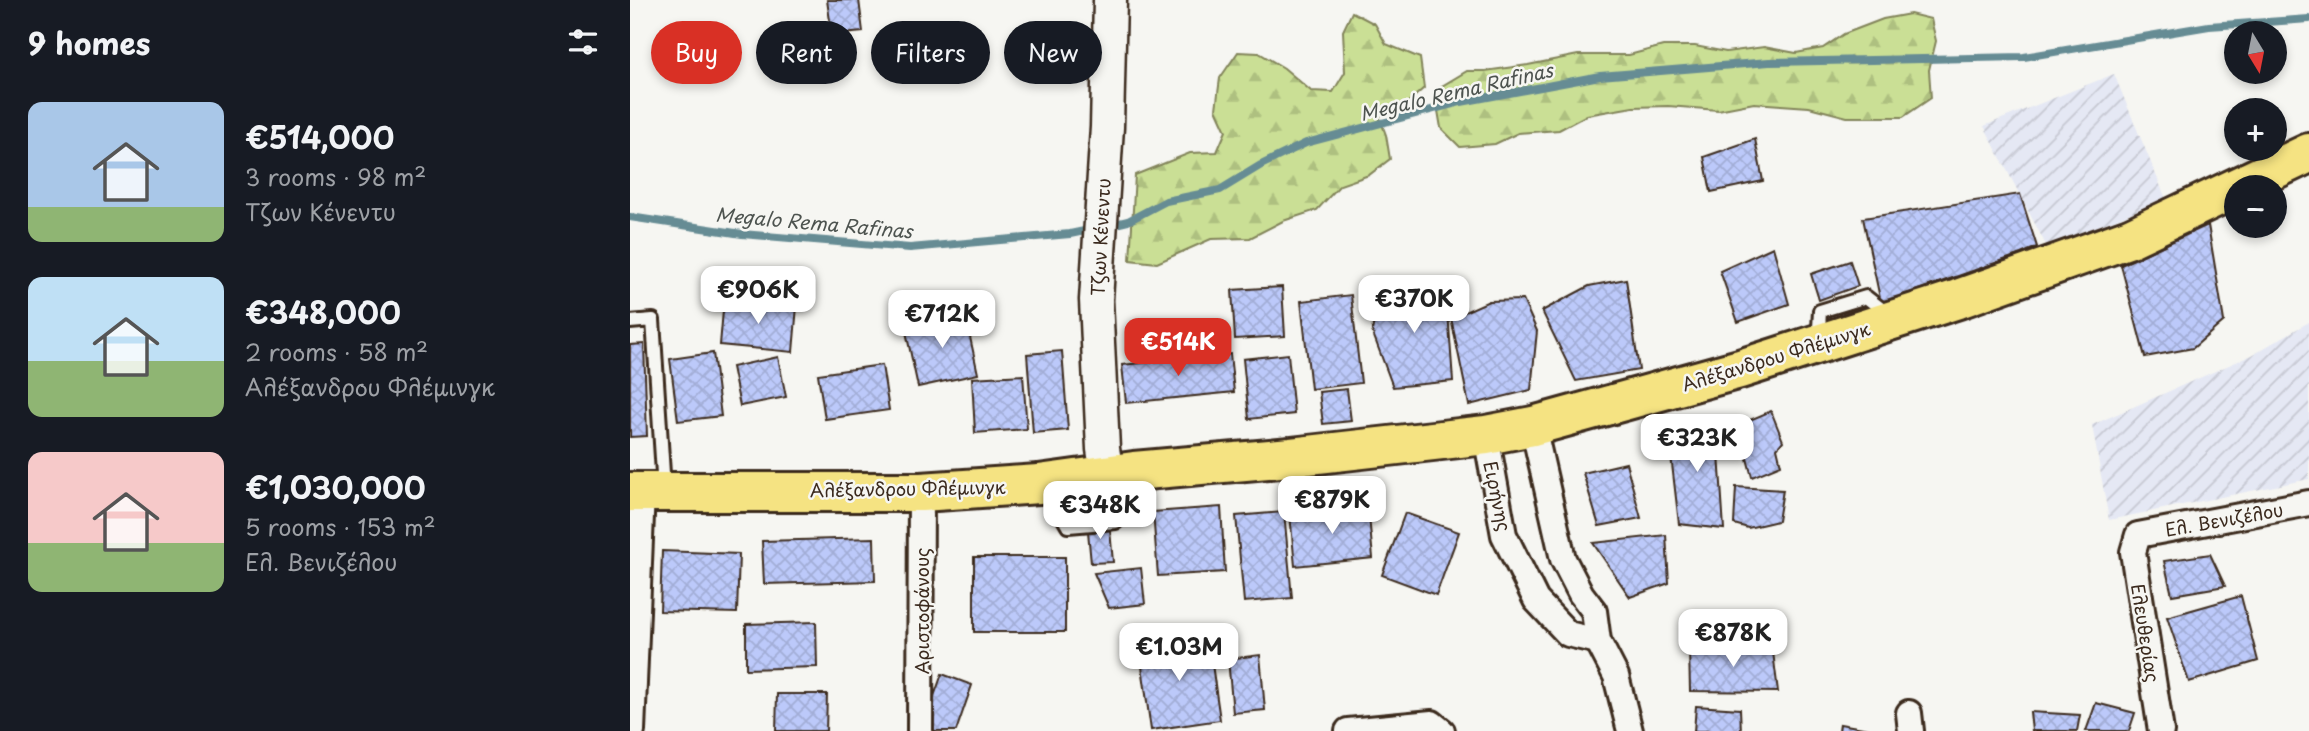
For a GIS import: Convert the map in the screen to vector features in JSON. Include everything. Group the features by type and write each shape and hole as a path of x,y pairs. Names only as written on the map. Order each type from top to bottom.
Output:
{"main road":[{"name":"Αλέξανδρου Φλέμινγκ","path":"646,491 921,492 1039,484 1116,485 1486,435 1533,426 1740,369 1958,299 2130,238 2309,153"}],"street":[{"name":"Τζων Κένεντυ","path":"1110,0 1096,300 1103,449 1116,485"},
{"path":"1533,426 1563,559 1581,594 1594,611 1598,641 1616,676 1630,731"},
{"name":"Ειρήνης","path":"1486,435 1504,535 1536,600 1568,634 1598,641"},
{"path":"632,731 646,491"},
{"name":"Αριστοφάνους","path":"920,731 921,492"},
{"name":"Ελ. Βενιζέλου","path":"2138,535 2309,503"},
{"name":"Ελευθερίας","path":"2138,535 2133,552 2161,731"},
{"path":"1348,731 1437,727"}],"lane":[{"path":"1819,328 1820,311 1866,297 1880,308"},
{"path":"630,321 653,320 646,491"},
{"path":"1057,507 1068,526 1116,522 1116,485"}],"shaded area":[{"path":"2114,74 2166,199 2047,247 1984,126"},
{"path":"2309,322 2309,479 2109,520 2092,425 2252,355"}],"green space":[{"path":"1352,12 1375,24 1386,44 1420,58 1424,88 1405,105 1379,116 1390,159 1369,175 1340,185 1317,210 1283,221 1250,238 1211,239 1157,263 1130,260 1135,175 1190,153 1217,152 1226,131 1216,109 1220,78 1238,52 1259,53 1284,68 1311,91 1333,92 1345,72 1343,31"},
{"path":"1910,14 1931,19 1936,41 1929,70 1931,98 1903,117 1847,117 1809,107 1754,103 1718,110 1668,106 1633,107 1587,115 1559,130 1518,133 1495,144 1460,147 1441,128 1436,99 1442,86 1467,71 1528,65 1578,55 1629,55 1663,46 1695,46 1726,52 1764,47 1796,53 1823,48 1844,34 1883,19"}],"building":[{"path":"827,0 859,0 863,32 857,33 857,21 830,21"},
{"path":"1755,139 1763,181 1711,192 1704,157"},
{"path":"2020,194 2037,247 1881,303 1863,218"},
{"path":"2208,225 2224,321 2193,348 2145,357 2121,265"},
{"path":"1773,247 1789,304 1738,322 1720,271"},
{"path":"1850,261 1858,286 1819,300 1811,274"},
{"path":"1626,279 1639,370 1576,381 1542,311 1589,286"},
{"path":"1446,284 1453,381 1393,387 1372,331 1380,291"},
{"path":"1282,287 1285,336 1235,339 1232,290"},
{"path":"1351,295 1361,383 1311,389 1301,301"},
{"path":"724,299 797,306 793,352 720,345"},
{"path":"1523,300 1537,331 1531,390 1469,405 1451,318 1489,301"},
{"path":"965,314 978,374 918,387 905,327"},
{"path":"644,344 647,436 630,437 630,345"},
{"path":"1062,351 1068,430 1033,433 1027,354"},
{"path":"713,353 721,416 678,421 670,359"},
{"path":"1230,354 1234,392 1126,403 1122,365"},
{"path":"1288,354 1294,414 1249,419 1243,359"},
{"path":"778,357 786,397 740,406 732,367"},
{"path":"882,365 889,410 825,419 818,374"},
{"path":"1023,375 1027,429 975,433 972,378"},
{"path":"1347,389 1351,421 1323,424 1319,392"},
{"path":"1771,411 1783,441 1777,448 1781,465 1752,477 1738,425"},
{"path":"1667,421 1717,424 1724,529 1679,524"},
{"path":"1626,463 1641,518 1599,526 1583,473"},
{"path":"1736,487 1783,490 1778,521 1748,528 1734,524"},
{"path":"1368,506 1373,558 1295,566 1290,514"},
{"path":"1221,507 1225,572 1158,576 1153,512"},
{"path":"1284,512 1292,598 1244,602 1236,516"},
{"path":"1405,513 1459,532 1436,595 1382,575"},
{"path":"1109,519 1113,562 1091,563 1087,521"},
{"path":"1666,535 1669,583 1630,597 1593,543"},
{"path":"874,538 875,581 764,584 762,541"},
{"path":"662,551 739,554 737,613 660,611"},
{"path":"2210,554 2225,586 2172,595 2164,561"},
{"path":"974,557 1065,557 1065,632 974,632"},
{"path":"1141,568 1145,604 1109,608 1094,573"},
{"path":"2241,596 2258,661 2189,682 2167,617"},
{"path":"816,622 817,667 746,669 746,624"},
{"path":"1208,636 1220,720 1151,730 1139,645"},
{"path":"1772,644 1778,692 1690,691 1689,648"},
{"path":"1260,655 1265,710 1233,713 1228,659"},
{"path":"942,674 972,685 956,731 924,731 922,730"},
{"path":"777,694 827,694 826,731 776,731"},
{"path":"2096,703 2135,713 2129,731 2086,731"},
{"path":"1696,706 1740,709 1741,731 1694,731"},
{"path":"2030,712 2080,715 2077,731 2032,731"},
{"path":"1840,724 1880,731 1839,731"}],"waterway":[{"name":"Megalo Rema Rafinas","path":"1107,226 1128,221 1166,201 1220,190 1261,165 1306,143 1461,102 1600,76 1769,62 2024,57 2209,26 2309,19"},
{"name":"Megalo Rema Rafinas","path":"630,217 742,234 910,248 1070,234 1094,229"}]}
